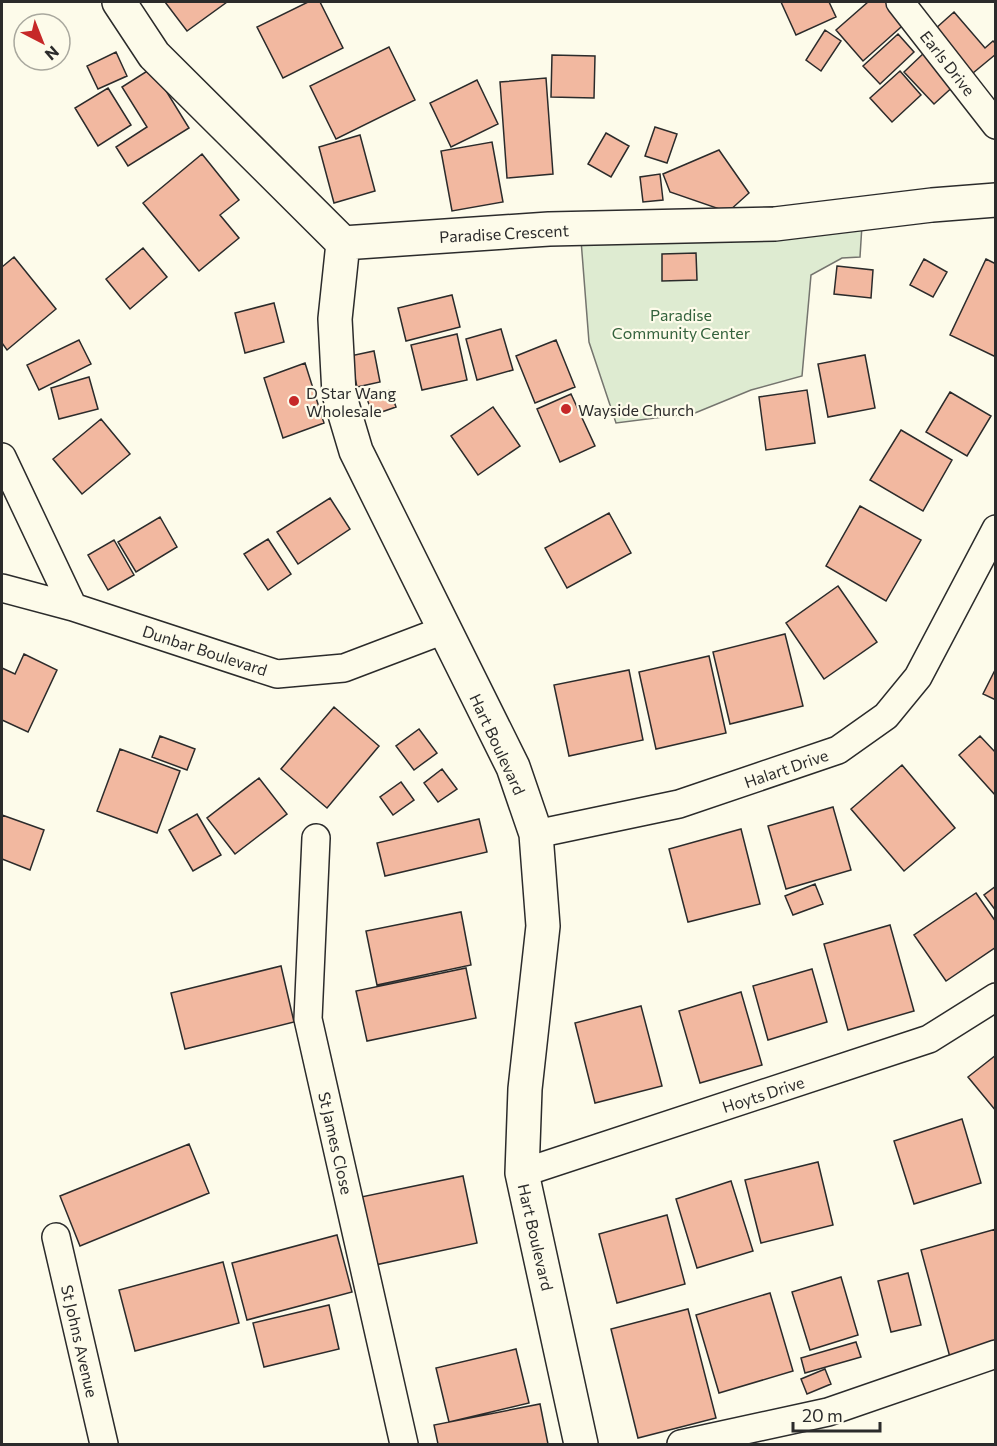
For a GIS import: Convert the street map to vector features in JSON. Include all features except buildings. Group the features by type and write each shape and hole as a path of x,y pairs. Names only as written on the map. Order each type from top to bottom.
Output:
{"street":[{"path":"118,2 154,55 343,243"},
{"name":"Earls Drive","path":"900,2 996,125"},
{"name":"Paradise Crescent","path":"343,243 549,229 775,224 932,205 996,200"},
{"name":"Hart Boulevard","path":"343,243 335,319 339,394 356,451 513,767 536,834 543,926 525,1089 522,1173 581,1444"},
{"path":"2,457 73,607"},
{"name":"Halart Drive","path":"536,834 679,804 838,750 886,716 918,676 996,529"},
{"name":"Dunbar Boulevard","path":"2,588 73,607 277,674 344,668 444,630"},
{"name":"St James Close","path":"316,838 308,1019 404,1444"},
{"name":"Hoyts Drive","path":"522,1173 929,1039 996,997"},
{"name":"St Johns Avenue","path":"57,1237 105,1444"},
{"path":"681,1444 828,1412 996,1354"}],"green space":[{"name":"Paradise Community Center","path":"862,225 860,257 842,258 811,275 802,376 751,390 695,413 616,423 589,342 581,240"}],"place":[{"name":"D Star Wang Wholesale","path":"294,401"},
{"name":"Wayside Church","path":"566,409"}]}
